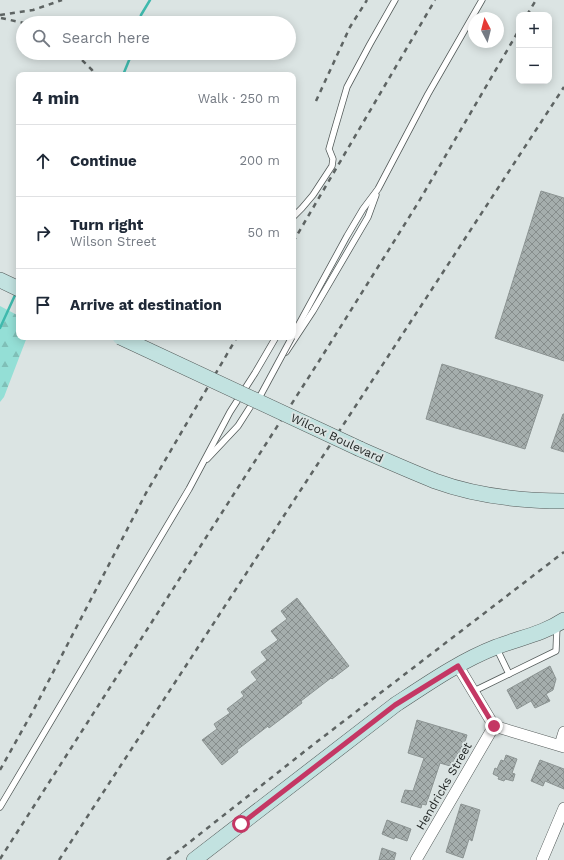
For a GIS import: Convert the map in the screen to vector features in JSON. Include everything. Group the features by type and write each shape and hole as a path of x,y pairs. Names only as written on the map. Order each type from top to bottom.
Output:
{"main road":[{"path":"0,280 16,288"},
{"name":"Wilcox Boulevard","path":"126,340 360,449 436,482 475,493 512,498 564,501"},
{"path":"194,860 395,705 458,666 496,647 538,633 561,622"}],"street":[{"path":"458,666 494,726 562,746 564,732"},
{"name":"Hendricks Street","path":"416,860 494,726"},
{"path":"542,860 564,808"}],"lane":[{"path":"296,214 313,195 332,166 333,159 330,149 347,88 395,0"},
{"path":"296,337 368,217 378,189 428,94 482,0"},
{"path":"296,329 347,236 363,209 378,189"},
{"path":"0,807 181,502 230,412 274,340"},
{"path":"258,401 290,340"},
{"path":"200,467 238,426 294,340"},
{"path":"474,691 556,651 561,622"},
{"path":"496,647 509,674"}],"green space":[{"path":"0,306 16,314 16,340 26,340 4,397 0,402"}],"building":[{"path":"541,191 564,198 564,361 495,338"},
{"path":"442,364 543,395 525,449 426,419"},
{"path":"564,414 564,452 551,448"},
{"path":"297,598 349,666 301,701 302,703 269,728 268,726 237,750 238,752 222,765 202,740 217,729 214,724 230,713 227,709 244,696 241,692 257,680 251,672 267,660 261,652 278,640 271,631 287,619 281,611"},
{"path":"550,666 556,679 553,690 546,694 550,701 535,708 531,701 517,709 507,690"},
{"path":"417,720 467,735 457,768 440,763 426,805 422,804 421,808 401,802 405,790 413,791 424,758 408,753"},
{"path":"506,755 517,759 512,773 515,774 513,781 498,779 499,777 493,774 495,768 497,769 501,760 504,761"},
{"path":"540,760 564,769 564,789 545,781 543,786 531,781"},
{"path":"461,804 480,810 472,841 469,839 463,858 446,852"},
{"path":"387,820 411,829 407,841 395,837 394,839 382,834"},
{"path":"382,848 396,853 394,860 379,860"}],"waterway":[{"path":"141,16 150,0"},
{"path":"124,72 129,60"},
{"path":"0,328 16,293"}],"railway":[{"path":"0,15 33,10 62,0"},
{"path":"316,101 350,27 367,0"},
{"path":"296,237 435,0"},
{"path":"529,12 536,0"},
{"path":"1,18 16,21"},
{"path":"0,859 321,358 418,203 516,35"},
{"path":"82,60 93,72"},
{"path":"59,860 564,87"},
{"path":"0,770 33,711 146,493 235,340"},
{"path":"167,860 314,744 564,552"}],"route":[{"path":"241,824 395,705 458,666 494,726"}]}
